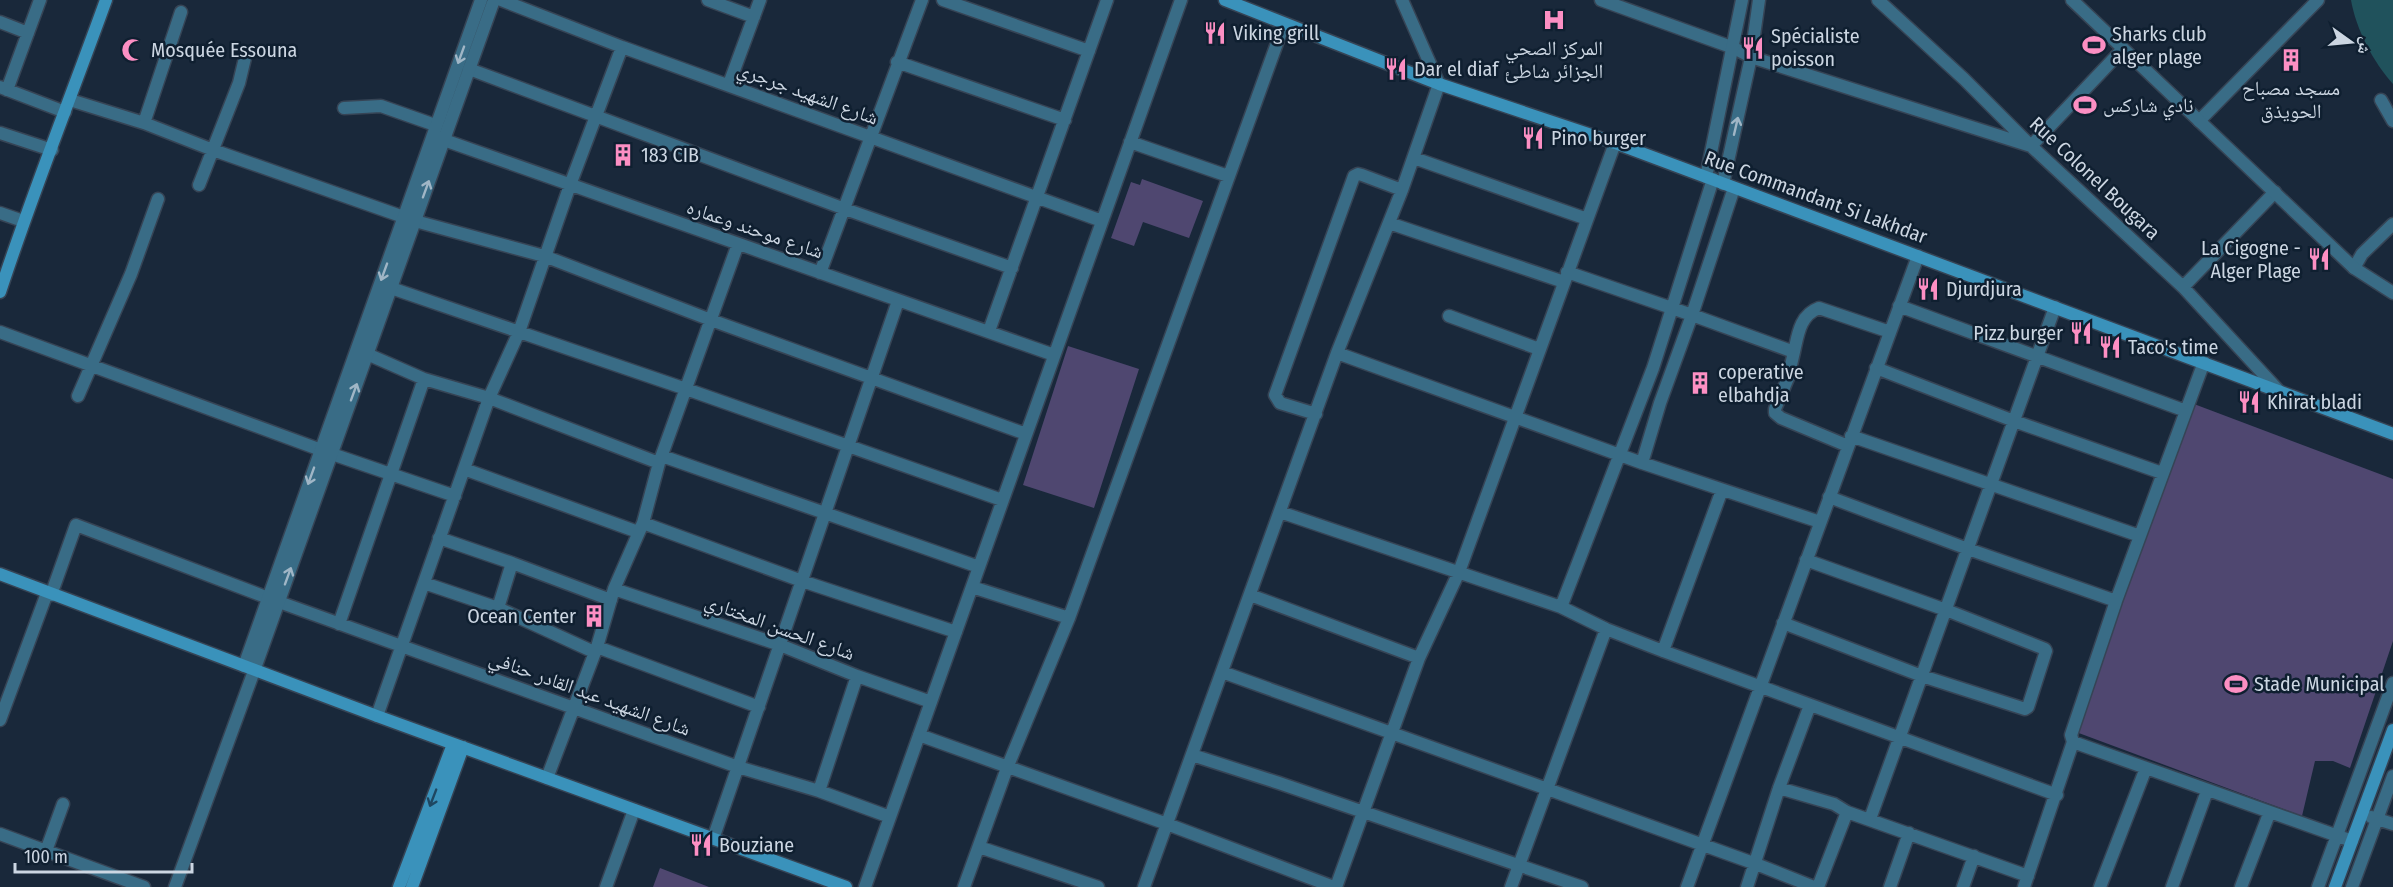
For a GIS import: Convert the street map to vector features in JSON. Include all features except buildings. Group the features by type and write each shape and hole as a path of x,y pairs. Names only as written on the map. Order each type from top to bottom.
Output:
{"main road":[{"path":"0,292 23,221 52,150 106,0"},
{"name":"Rue Commandant Si Lakhdar","path":"1225,0 1439,84 1615,143 2393,434"},
{"path":"0,574 377,716 846,887"},
{"path":"2335,887 2393,730"},
{"path":"399,887 458,745"},
{"path":"412,887 458,745"}],"street":[{"path":"40,0 3,89 144,123 213,150 409,219 544,256 711,320 872,376 1026,434"},
{"path":"326,452 367,354 391,288 435,125 481,0"},
{"path":"175,887 249,668 409,219 444,140 494,0"},
{"name":"شارع الشهيد جرجري","path":"501,0 622,47 1102,220"},
{"path":"708,0 754,17"},
{"path":"729,84 760,0"},
{"path":"820,273 922,0"},
{"path":"944,0 1089,51"},
{"path":"989,332 1107,0"},
{"path":"865,887 1181,0"},
{"path":"1144,887 1337,354 1402,190 1439,84 1402,0"},
{"path":"1601,0 1734,48 1751,57 2031,146 2123,49"},
{"path":"1561,607 1653,368 1672,308 1719,182 1734,48 1743,0"},
{"path":"1642,463 1660,403 1692,315 1719,182 1751,57 1759,0"},
{"name":"Rue Colonel Bougara","path":"1878,0 2183,287 2279,391"},
{"path":"2072,0 2354,268 2393,293"},
{"path":"2199,121 2318,0"},
{"path":"144,123 181,12"},
{"path":"0,22 28,33"},
{"path":"964,887 1007,768 1069,618 1284,24"},
{"path":"377,716 489,398 519,332 544,256 622,47"},
{"path":"199,185 239,83 245,58"},
{"path":"897,62 1065,120"},
{"path":"469,69 1012,268"},
{"path":"2381,100 2393,121"},
{"path":"344,108 381,106 435,125"},
{"path":"0,133 52,150"},
{"name":"شارع موحند وعماره","path":"444,140 1054,355"},
{"path":"1130,142 1228,176"},
{"path":"919,735 1335,887 1419,658 1459,572 1615,143"},
{"path":"1414,158 1587,219"},
{"path":"1316,414 1280,403 1276,400 1275,395 1354,176 1358,174 1402,190"},
{"path":"2183,287 2275,192"},
{"path":"78,396 131,274 158,200"},
{"path":"0,213 23,221"},
{"path":"1389,224 1672,308 1794,352"},
{"path":"2354,268 2362,254 2393,224"},
{"path":"547,778 640,527 661,460 738,244"},
{"path":"1686,887 1918,256"},
{"path":"391,288 1002,500"},
{"path":"713,839 898,301"},
{"path":"1899,306 2186,411"},
{"path":"1870,819 2055,307"},
{"path":"1890,332 1819,308 1809,312 1800,325 1788,378 1775,413 1781,418 1991,485 2140,536"},
{"path":"1449,316 1539,349"},
{"path":"0,332 326,452 454,496"},
{"path":"367,354 424,379 489,398 661,460 825,512 979,567"},
{"path":"1337,354 1642,463 1820,522"},
{"path":"1779,788 1834,804 1846,812 1974,856 2026,881 2057,795 2073,742 2071,735 2116,601 2204,362"},
{"path":"1876,369 2162,473"},
{"path":"339,624 424,379"},
{"path":"464,469 956,632"},
{"path":"1663,651 1722,490"},
{"path":"1829,496 1968,549 2116,601"},
{"path":"1280,512 1561,607 1606,629 1663,651 2057,795"},
{"name":"شارع الشهيد عبد القادر حنافي","path":"49,594 76,525 273,600 572,708 738,767 819,791 890,817"},
{"name":"شارع الحسن المختاري","path":"439,538 613,595 780,645 857,676 931,702"},
{"path":"1783,623 1922,676 2025,709 2028,707 2045,649 1946,610 1806,560"},
{"path":"498,608 512,563"},
{"path":"424,583 498,608 596,649 759,706"},
{"path":"972,586 1069,618"},
{"path":"1,715 49,594"},
{"path":"1250,595 1419,658"},
{"path":"1511,887 1606,629"},
{"path":"1222,672 1816,887 1846,812"},
{"path":"819,791 857,676"},
{"path":"2318,887 2393,682"},
{"path":"1747,887 1779,788 1810,705"},
{"path":"2073,742 2269,814 2352,841"},
{"path":"1192,755 1582,887"},
{"path":"2100,887 2146,768"},
{"path":"2352,887 2393,776"},
{"path":"2172,887 2207,791"},
{"path":"46,851 63,804"},
{"path":"606,887 634,810"},
{"path":"2241,887 2269,814"},
{"path":"2362,814 2393,824"},
{"path":"1890,887 1909,832"},
{"path":"0,834 144,887"},
{"path":"979,847 1098,887"},
{"path":"1963,887 1974,856"}],"shaded area":[{"path":"2351,0 2393,0 2393,84 2366,45"},
{"path":"1142,179 1203,201 1189,238 1143,222 1134,246 1111,238 1131,182 1140,185"},
{"path":"1068,346 1139,369 1094,508 1023,485"},
{"name":"Stade Municipal","path":"2194,404 2393,479 2393,641 2350,768 2333,761 2315,761 2302,816 2076,732"},
{"path":"660,868 709,887 653,887"}],"place":[{"name":"المركز الصحي الجزائر شاطئ","path":"1554,20"},
{"name":"Viking grill","path":"1215,33"},
{"name":"Sharks club alger plage","path":"2094,45"},
{"name":"Spécialiste poisson","path":"1753,48"},
{"name":"Mosquée Essouna","path":"133,50"},
{"name":"مسجد مصباح الحويذق","path":"2291,60"},
{"name":"Dar el diaf","path":"1396,69"},
{"name":"نادي شاركس","path":"2085,105"},
{"name":"Pino burger","path":"1533,138"},
{"name":"183 CIB","path":"623,155"},
{"name":"La Cigogne - Alger Plage","path":"2319,259"},
{"name":"Djurdjura","path":"1928,289"},
{"name":"Pizz burger","path":"2081,333"},
{"name":"Taco's time","path":"2110,347"},
{"name":"coperative elbahdja","path":"1700,383"},
{"name":"Khirat bladi","path":"2249,402"},
{"name":"Ocean Center","path":"594,616"},
{"name":"Stade Municipal","path":"2236,684"},
{"name":"Bouziane","path":"701,845"}]}
